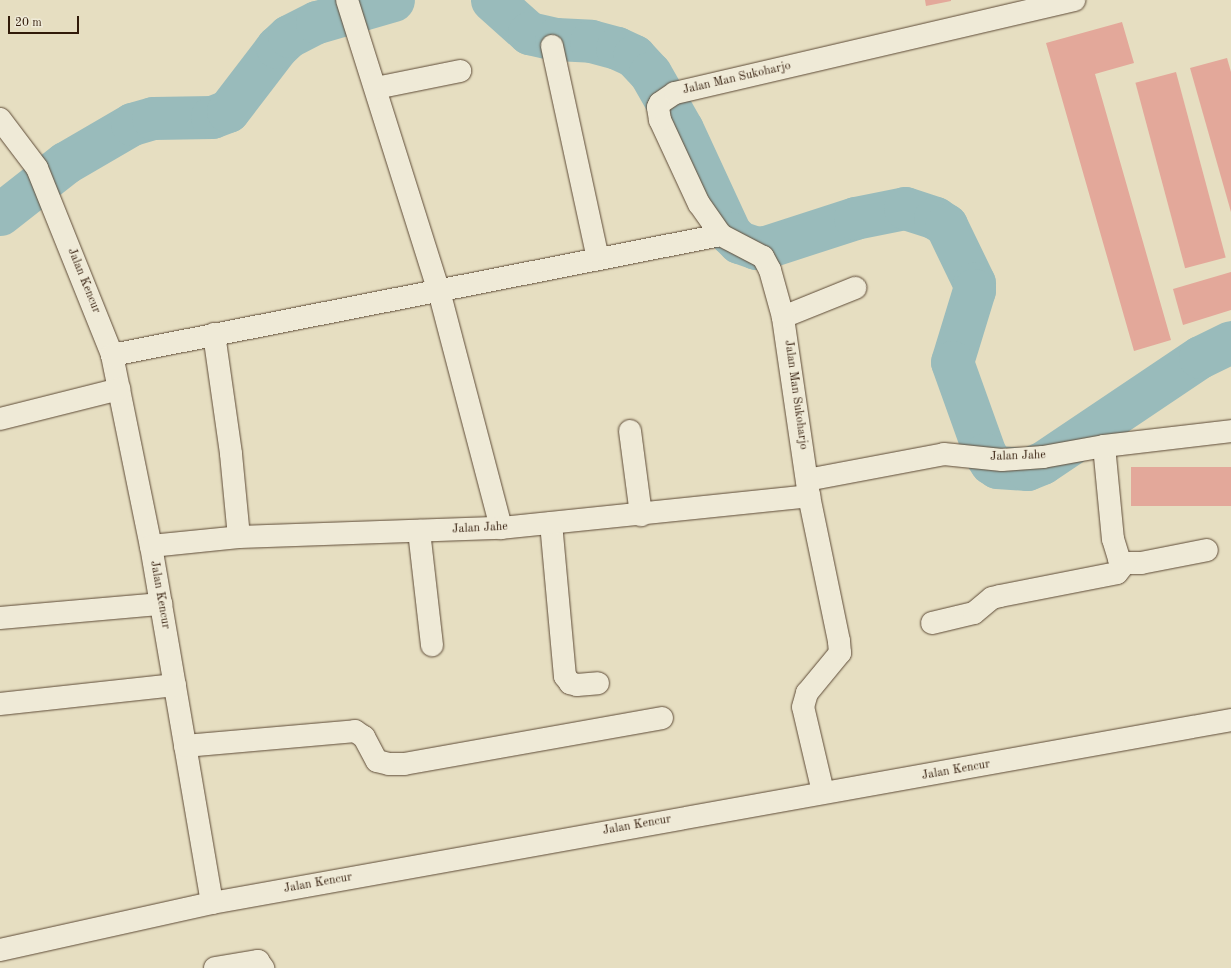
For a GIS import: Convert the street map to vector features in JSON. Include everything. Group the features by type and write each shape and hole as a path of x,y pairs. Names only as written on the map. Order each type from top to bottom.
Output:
{"street":[{"name":"Jalan Man Sukoharjo","path":"823,792 802,707 807,693 837,658 839,642 807,480 783,317 770,270 763,257 721,235 694,195 660,120 667,98 1074,0"},
{"path":"349,4 439,291 502,528"},
{"path":"552,46 598,258"},
{"path":"376,88 460,71"},
{"name":"Jalan Kencur","path":"0,119 32,160 112,355 151,546 212,903 823,792 919,778 1231,720"},
{"path":"112,355 439,291 598,258 721,235"},
{"path":"783,317 855,288"},
{"path":"214,334 231,454 239,536"},
{"path":"0,419 119,389"},
{"path":"630,431 641,515"},
{"name":"Jalan Jahe","path":"151,546 239,536 502,528 641,515 807,480 944,454 1002,460 1043,457 1104,446 1231,431"},
{"path":"1104,446 1113,539 1116,552 1125,563"},
{"path":"551,523 565,676 570,683 577,685 598,683"},
{"path":"418,531 432,645"},
{"path":"1125,563 1141,563 1207,550"},
{"path":"932,623 974,613 992,598 1117,573 1125,563"},
{"path":"0,618 161,604"},
{"path":"0,704 175,685"},
{"path":"185,746 355,731 364,737 377,761 389,764 404,764 662,718"},
{"path":"0,950 212,903"},
{"path":"215,968 258,961 263,968"}],"building":[{"path":"925,0 951,0 951,1 926,6"},
{"path":"1122,22 1134,63 1095,74 1171,340 1134,351 1046,43"},
{"path":"1227,58 1231,72 1231,212 1190,68"},
{"path":"1176,72 1226,257 1185,268 1135,83"},
{"path":"1231,272 1231,310 1183,325 1173,289"},
{"path":"1131,467 1231,467 1231,506 1131,506"}],"waterway":[{"path":"0,214 65,163 132,124 153,118 212,117 228,111 277,47 289,36 317,22 393,0"},
{"path":"492,0 529,33 556,39 591,41 617,48 634,56 650,73 682,129 730,233 739,242 756,248 766,247 855,218 905,208 935,218 946,225 974,283 974,290 952,362 985,454 991,463 997,467 1027,469 1042,463 1200,357 1231,342"}]}
